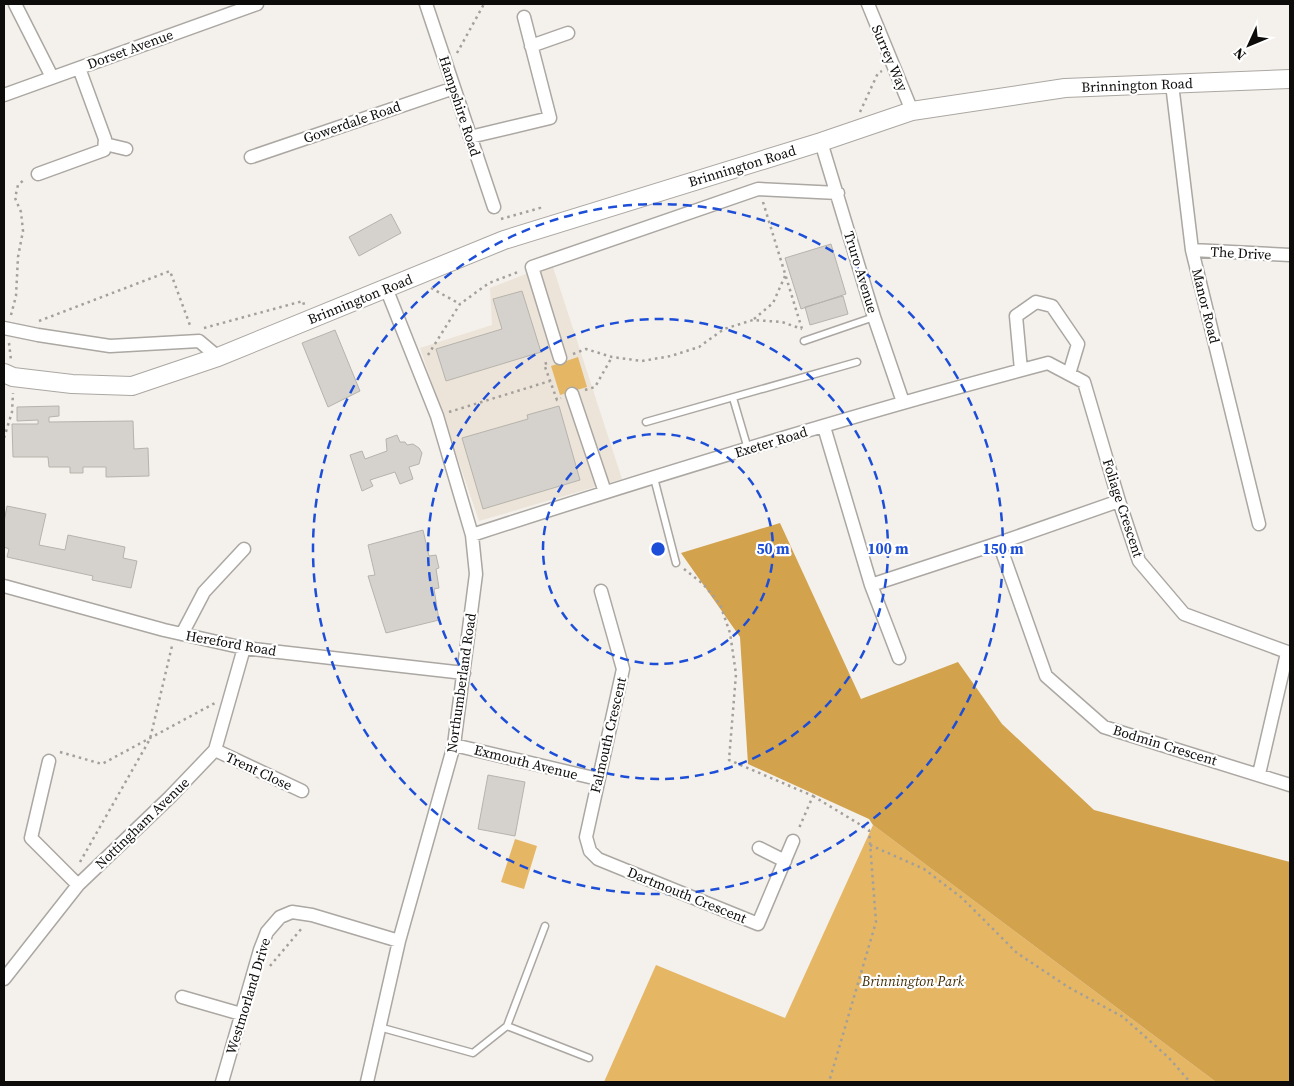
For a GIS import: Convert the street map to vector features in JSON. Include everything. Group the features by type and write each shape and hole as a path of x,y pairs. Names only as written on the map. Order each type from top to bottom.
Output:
{"street":[{"path":"16,4 52,77"},
{"name":"Dorset Avenue","path":"4,95 257,4"},
{"name":"Hampshire Road","path":"426,4 494,207"},
{"name":"Surrey Way","path":"868,4 912,111"},
{"path":"470,137 550,118 524,17"},
{"path":"531,46 568,33"},
{"path":"38,174 104,150 105,139 79,68"},
{"name":"Brinnington Road","path":"8,375 72,384 132,386 218,357 504,240 821,142 912,111 1065,88 1290,79"},
{"name":"Manor Road","path":"1172,84 1192,250 1259,524"},
{"name":"Gowerdale Road","path":"251,157 454,88"},
{"name":"Truro Avenue","path":"821,142 902,402"},
{"path":"105,144 126,149"},
{"path":"560,358 532,266 758,189 838,193"},
{"name":"The Drive","path":"1192,250 1290,255"},
{"name":"Northumberland Road","path":"367,1082 399,941 454,745 476,574 472,535 436,416 386,288"},
{"path":"1021,370 1016,316 1036,302 1052,306 1078,344 1069,374"},
{"path":"9,329 110,346 199,341 218,357"},
{"name":"Exeter Road","path":"472,535 605,492 902,402 1048,363 1069,374"},
{"name":"Foliage Crescent","path":"1069,374 1084,382 1139,561 1184,614 1289,653"},
{"path":"572,394 605,492"},
{"path":"824,427 871,585 899,658"},
{"path":"871,585 1119,501"},
{"name":"Bodmin Crescent","path":"999,543 1046,676 1104,727 1290,785"},
{"path":"179,633 204,592 244,549"},
{"name":"Hereford Road","path":"4,586 179,633 244,648 464,673"},
{"name":"Falmouth Crescent","path":"590,851 586,837 623,669 601,592"},
{"name":"Nottingham Avenue","path":"4,979 74,881 170,798 215,750 244,648"},
{"path":"1259,774 1289,653"},
{"name":"Exmouth Avenue","path":"454,745 598,779"},
{"name":"Trent Close","path":"215,750 302,791"},
{"path":"49,760 31,838 74,881"},
{"name":"Dartmouth Crescent","path":"590,851 598,860 758,924 794,841"},
{"path":"759,848 785,861"},
{"name":"Westmorland Drive","path":"222,1082 260,950 267,932 280,917 292,912 312,915 399,941"},
{"path":"182,997 241,1014"}],"lane":[{"path":"804,341 874,317"},
{"path":"646,422 857,362"},
{"path":"733,398 748,449"},
{"path":"654,478 676,562"},
{"path":"380,1027 473,1053 508,1026 545,926"},
{"path":"508,1026 589,1058"}],"path":[{"path":"448,69 484,4"},
{"path":"864,127 859,113 878,73 894,66"},
{"path":"4,438 12,412 8,375 9,329 16,296 18,257 23,231 21,212 15,198 18,185 27,178 38,174"},
{"path":"758,189 766,208 786,274 804,341"},
{"path":"494,207 499,219 540,208"},
{"path":"418,370 460,304 489,283 532,266"},
{"path":"9,329 170,271 195,341"},
{"path":"753,320 773,302 786,274"},
{"path":"411,277 460,304"},
{"path":"195,341 199,331 206,326 303,301 310,319"},
{"path":"612,357 595,387 558,400 544,364 586,349 612,357 642,362 671,356 699,346 724,329 753,320 782,322 802,329"},
{"path":"436,416 550,381"},
{"path":"676,562 703,584 720,604 730,633 736,674 729,760 813,796 869,830 876,922 828,1082"},
{"path":"74,881 150,739 179,633"},
{"path":"49,760 53,750 102,764 231,694"},
{"path":"794,841 813,796"},
{"path":"870,845 924,869 962,898 1017,953 1068,988 1123,1017 1169,1058 1190,1082"},
{"path":"265,972 312,915"}],"shaded area":[{"path":"552,264 622,479 479,521 420,348 492,325 490,288"},
{"path":"780,523 861,699 958,662 1002,724 1094,810 1290,862 1290,1082 1216,1082 873,825 869,819 748,764 740,637 681,553"}],"green space":[{"path":"578,357 587,387 560,395 551,366"},
{"name":"Brinnington Park","path":"873,825 1216,1082 604,1082 656,965 785,1018"},
{"path":"515,839 537,846 524,889 501,882"}],"building":[{"path":"391,214 401,233 359,256 349,237"},
{"path":"831,244 846,294 801,309 785,258"},
{"path":"522,291 541,352 446,381 436,349 502,329 493,299"},
{"path":"843,296 848,314 810,325 805,307"},
{"path":"335,330 360,391 328,407 302,343"},
{"path":"59,406 59,416 49,417 49,422 133,421 134,449 148,448 149,476 106,477 106,467 83,467 83,473 70,473 70,467 49,467 48,457 13,457 12,424 38,424 38,420 17,421 17,407"},
{"path":"559,406 580,480 483,509 462,438 528,419 527,415"},
{"path":"397,435 400,442 405,442 407,445 413,444 422,453 419,464 409,467 413,479 400,484 395,472 370,480 373,486 362,491 350,455 362,451 365,459 387,451 386,439"},
{"path":"7,506 46,514 39,545 65,550 68,535 125,547 123,558 137,561 131,588 92,580 93,576 7,557 9,549 4,547 4,522"},
{"path":"423,530 429,556 436,555 439,568 436,569 439,588 434,589 439,620 386,633 368,576 375,575 368,545"},
{"path":"488,775 525,782 515,836 478,829"}]}
